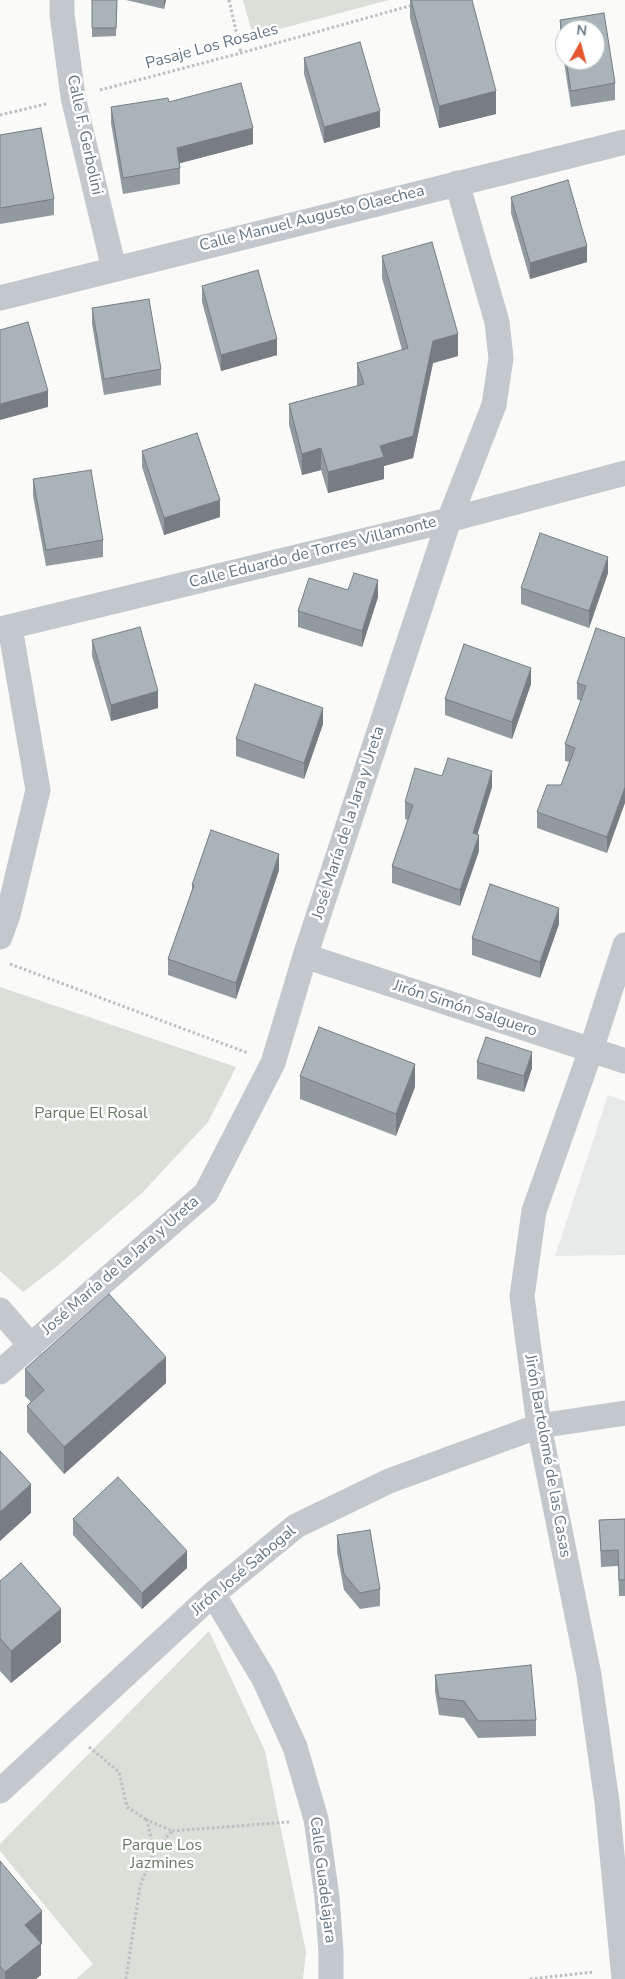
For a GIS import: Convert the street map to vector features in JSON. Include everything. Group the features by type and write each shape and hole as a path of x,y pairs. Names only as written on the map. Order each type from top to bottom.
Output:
{"street":[{"name":"Calle F. Gerbolini","path":"62,0 73,96 114,268"},
{"name":"Calle Manuel Augusto Olaechea","path":"0,298 625,142"},
{"name":"José María de la Jara y Ureta","path":"0,1372 206,1193 273,1062 305,956 449,520 494,405 502,358 497,322 457,183"},
{"name":"Calle Eduardo de Torres Villamonte","path":"5,628 449,520 625,473"},
{"path":"0,937 8,915 38,790 5,628"},
{"name":"Jirón Bartolomé de las Casas","path":"624,1974 608,1802 589,1675 539,1426 522,1296 534,1211 591,1050 625,945"},
{"name":"Jirón Simón Salguero","path":"305,956 625,1061"},
{"path":"0,1310 31,1346"},
{"name":"Jirón José Sabogal","path":"0,1792 213,1594 296,1526 389,1481 539,1426 625,1413"},
{"name":"Calle Guadelajara","path":"213,1594 264,1679 295,1747 316,1819 327,1896 331,1952 330,1979"}],"path":[{"path":"229,0 241,53"},
{"name":"Pasaje Los Rosales","path":"0,115 241,53 421,3"},
{"path":"9,964 273,1062"},
{"path":"79,1719 84,1742 119,1772 127,1806 147,1820 172,1831 316,1819"},
{"path":"147,1820 154,1852"},
{"path":"126,1979 140,1886 154,1852 172,1831"},
{"path":"530,1979 624,1974"}],"shaded area":[{"path":"608,1095 625,1101 625,1255 555,1256"}],"green space":[{"path":"243,0 389,0 253,36"},
{"name":"Parque El Rosal","path":"0,987 236,1067 208,1122 143,1192 56,1267 23,1292 0,1271"},
{"name":"Parque Los Jazmines","path":"209,1631 265,1751 306,1952 303,1979 76,1979 93,1964 0,1851 0,1844"}],"building":[{"path":"92,0 117,0 116,28 92,28"},
{"path":"411,0 472,0 496,91 439,106"},
{"path":"604,13 615,83 571,91 568,70 605,70 605,20 560,20"},
{"path":"360,42 380,111 324,127 304,58"},
{"path":"241,83 253,128 177,148 180,168 123,178 111,107 168,98 169,102"},
{"path":"41,128 54,199 0,208 0,135"},
{"path":"568,180 587,246 530,263 511,197"},
{"path":"432,242 458,334 433,341 413,436 380,446 384,457 328,472 321,448 302,454 289,404 364,384 357,363 408,348 382,256"},
{"path":"258,270 277,339 221,355 202,286"},
{"path":"149,299 161,369 104,379 92,308"},
{"path":"28,322 48,391 0,404 0,330"},
{"path":"197,433 220,500 164,518 142,451"},
{"path":"91,470 103,540 46,550 33,479"},
{"path":"540,533 608,557 589,611 521,588"},
{"path":"354,573 378,580 362,631 298,611 309,578 348,590"},
{"path":"140,627 158,691 111,705 92,640"},
{"path":"596,628 625,638 625,787 607,837 537,812 547,785 561,785 575,748 565,744 586,686 577,683"},
{"path":"464,644 531,668 512,722 445,699"},
{"path":"255,684 323,708 304,763 236,739"},
{"path":"448,758 492,771 473,833 479,835 460,890 392,866 413,805 405,802 415,768 442,776"},
{"path":"211,830 279,854 236,983 168,959"},
{"path":"490,884 559,908 540,962 472,938"},
{"path":"319,1027 415,1064 396,1114 300,1076"},
{"path":"486,1037 532,1052 524,1076 477,1062"},
{"path":"109,1294 166,1357 64,1447 27,1406 44,1390 25,1369"},
{"path":"0,1451 31,1484 0,1512"},
{"path":"118,1477 187,1551 142,1593 73,1519"},
{"path":"625,1519 625,1580 619,1580 618,1550 601,1551 599,1520"},
{"path":"370,1530 380,1589 360,1593 344,1574 337,1535"},
{"path":"21,1563 61,1609 11,1651 0,1638 0,1581"},
{"path":"531,1665 536,1720 478,1721 464,1701 439,1698 435,1675"},
{"path":"0,1861 42,1911 25,1925 41,1943 5,1972 0,1966"}]}
